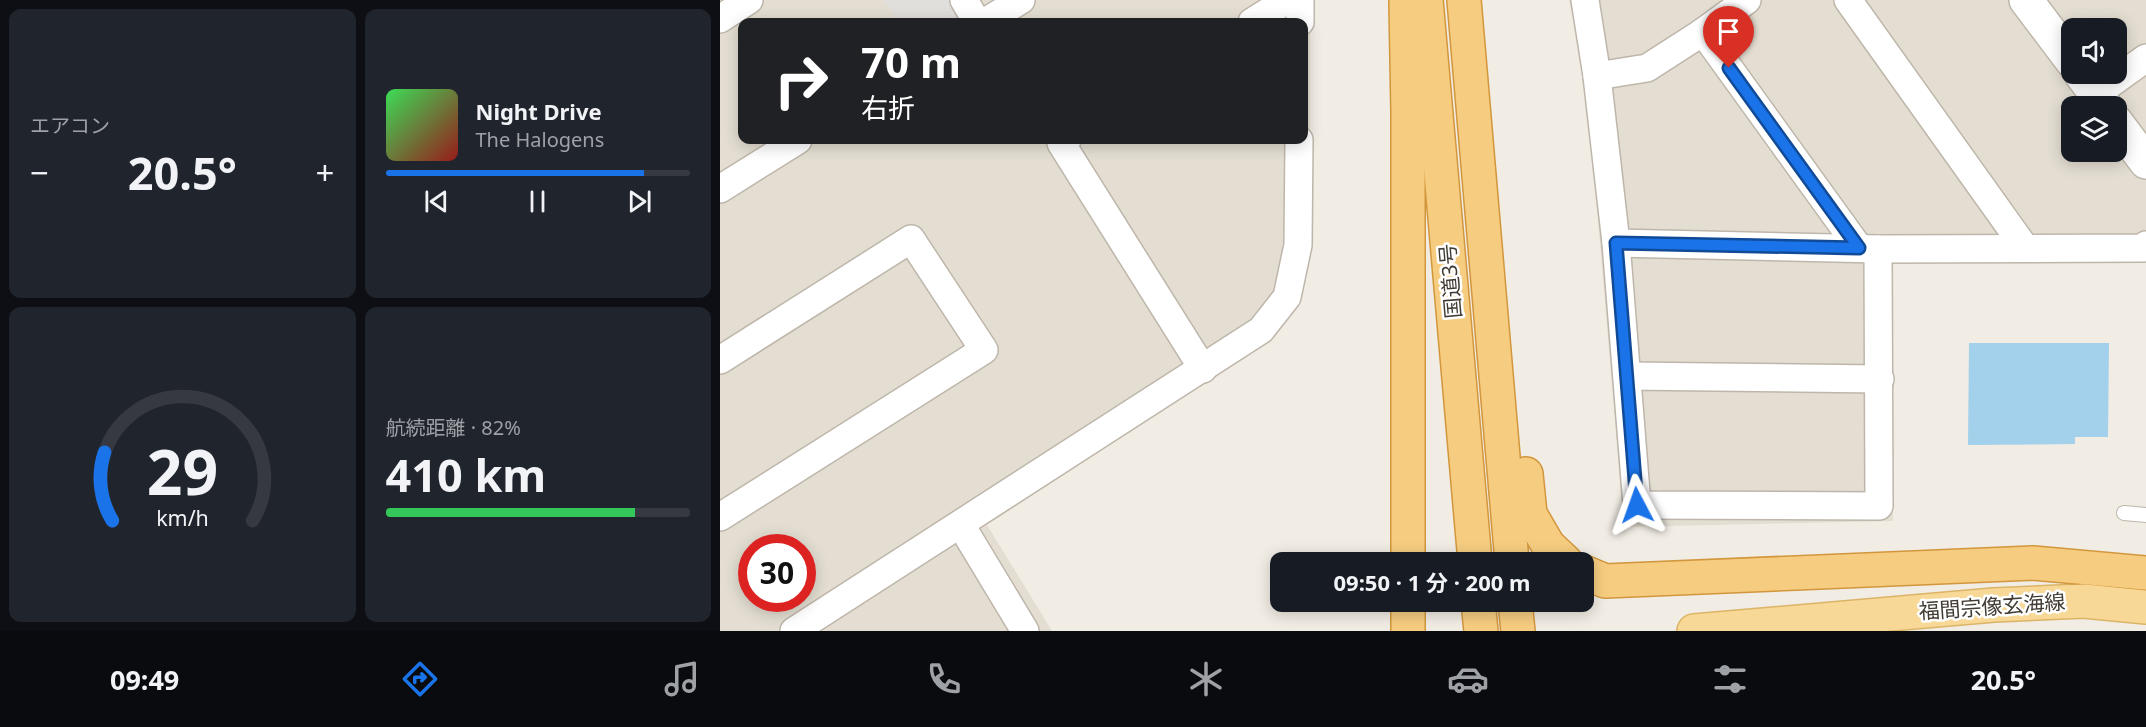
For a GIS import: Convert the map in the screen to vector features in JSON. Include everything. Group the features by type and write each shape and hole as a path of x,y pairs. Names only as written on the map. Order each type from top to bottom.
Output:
{"highway":[{"path":"1406,0 1408,552"},
{"name":"国道3号","path":"1426,0 1474,552"},
{"name":"国道3号","path":"1464,0 1511,552"},
{"path":"1477,146 1504,257 1530,514 1548,545 1555,552"},
{"path":"1594,576 1605,581 2033,563 2146,573"},
{"path":"1408,612 1408,631"},
{"path":"1479,612 1481,631"},
{"path":"1516,612 1518,631"}],"main road":[{"name":"福間宗像玄海線","path":"1694,631 1994,605 2084,601 2146,607"}],"street":[{"path":"720,19 749,0"},
{"path":"964,0 975,18"},
{"path":"992,18 1021,0"},
{"path":"1258,18 1287,0"},
{"path":"1300,0 1300,18"},
{"path":"1585,0 1597,76 1616,243 1637,505 1880,506 1880,379 1869,248 1703,32"},
{"path":"1597,76 1647,68 1747,0"},
{"path":"1848,0 2025,248"},
{"path":"2026,0 2061,46"},
{"path":"2094,91 2146,58"},
{"path":"2127,137 2146,162"},
{"path":"720,189 792,144"},
{"path":"1062,144 1203,369"},
{"path":"800,630 1261,330 1287,297 1298,245 1299,144"},
{"path":"720,360 911,239 984,350 720,517"},
{"path":"1616,243 1869,248 2143,248 2146,245"},
{"path":"1627,376 1880,379"},
{"path":"961,525 1025,631"}],"lane":[{"path":"2124,513 2146,515"}],"shaded area":[{"path":"720,0 1310,0 1310,230 1307,273 1298,300 1279,328 1254,351 987,525 1052,631 720,631"},
{"path":"884,0 953,0 963,16 960,18 895,18"},
{"path":"1569,0 2146,0 2146,260 2005,260 1884,264 1893,521 1624,527 1586,78"}],"water":[{"path":"1969,343 2109,343 2108,437 2075,437 2075,444 1968,445"}],"route":[{"path":"1637,505 1616,243 1859,248 1729,68"}]}
